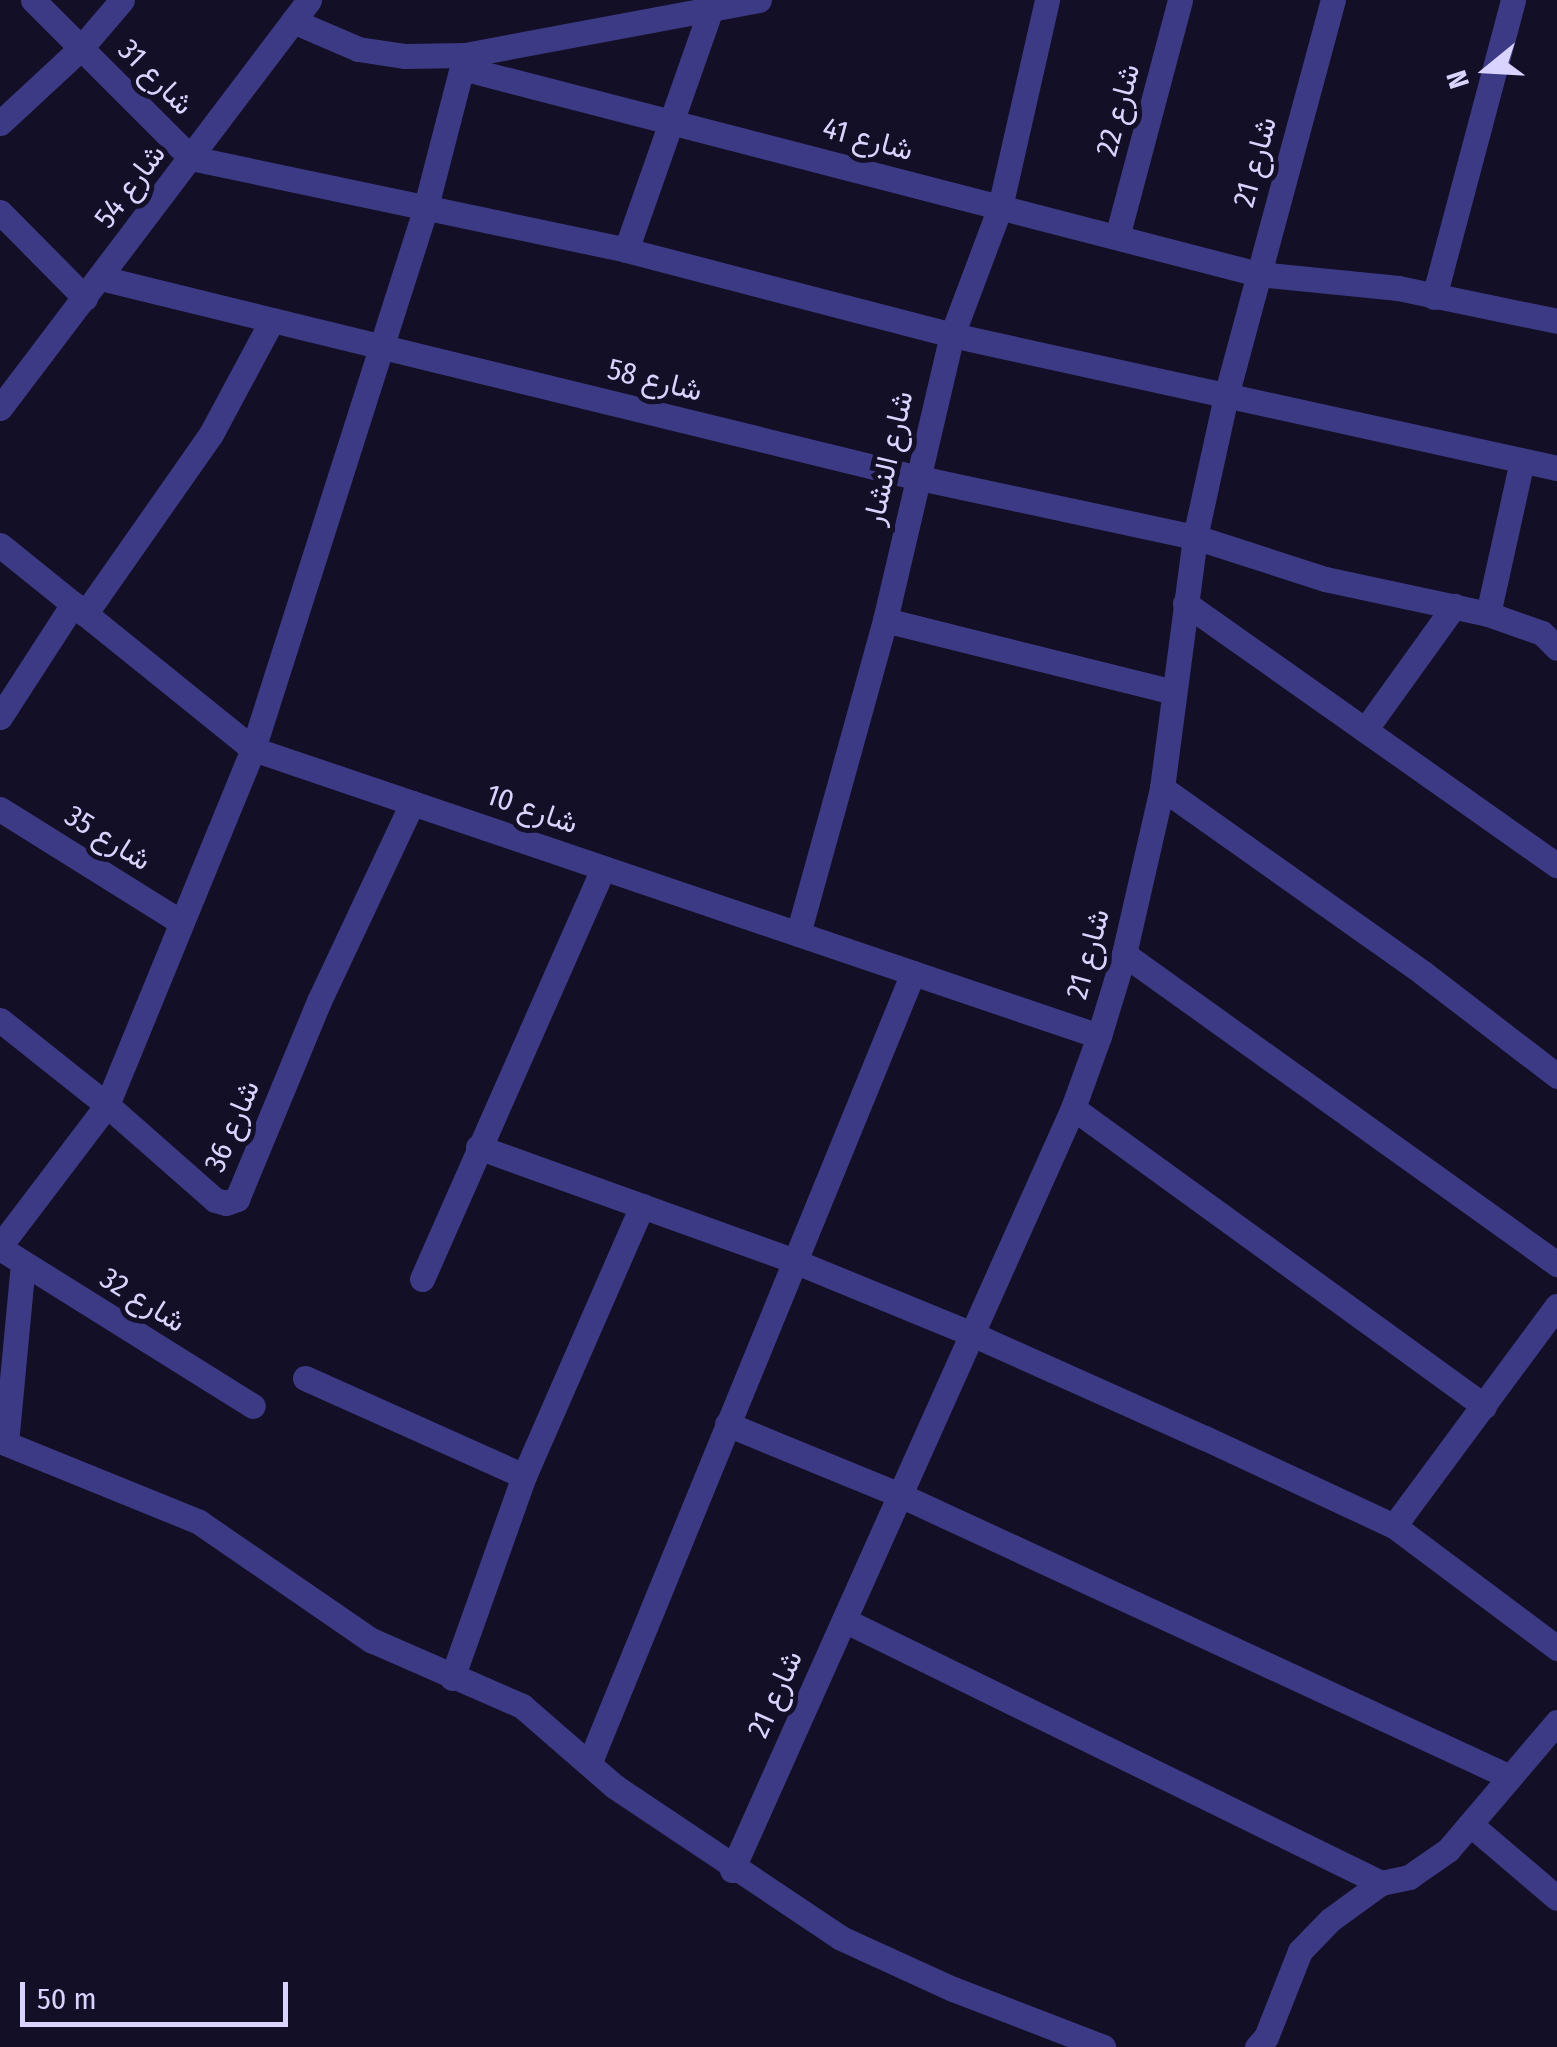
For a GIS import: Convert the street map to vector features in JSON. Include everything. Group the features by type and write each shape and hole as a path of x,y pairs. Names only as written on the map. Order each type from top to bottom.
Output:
{"street":[{"name":"شارع 31","path":"32,0 191,158"},
{"path":"0,123 81,48 122,0"},
{"name":"شارع 54","path":"0,408 102,278 308,0"},
{"path":"293,21 358,49 463,61 752,0"},
{"name":"شارع النشار","path":"798,934 885,620 915,477 952,334 1000,207 1048,0"},
{"name":"شارع 22","path":"1117,237 1180,0"},
{"name":"شارع 21","path":"732,1870 1074,1108 1099,1036 1124,954 1162,788 1195,537 1226,396 1333,0"},
{"path":"1434,297 1512,0"},
{"path":"626,250 669,120 712,9"},
{"path":"0,1247 107,1105 254,749 425,210 463,61"},
{"name":"شارع 41","path":"463,61 669,120 1258,274 1398,288 1557,320"},
{"path":"191,158 626,250 952,334 1557,468"},
{"path":"0,212 85,298"},
{"name":"شارع 58","path":"102,278 915,477 1195,537 1325,579 1488,614 1552,638"},
{"path":"0,717 211,434 272,320"},
{"path":"1488,614 1522,461"},
{"name":"شارع 10","path":"0,545 254,749 1099,1036"},
{"path":"1185,602 1557,865"},
{"path":"1365,730 1454,606"},
{"path":"885,620 1173,692"},
{"path":"1162,788 1423,973 1557,1076"},
{"name":"شارع 36","path":"0,1020 107,1105 216,1200 226,1203 237,1198 319,1001 412,803"},
{"name":"شارع 35","path":"0,809 182,922"},
{"path":"422,1279 604,868"},
{"path":"1124,954 1557,1264"},
{"path":"589,1764 913,974"},
{"path":"1074,1108 1484,1406"},
{"path":"478,1147 794,1261 972,1334 1394,1526 1557,1648"},
{"path":"452,1678 524,1476 642,1206"},
{"name":"شارع 32","path":"0,1247 252,1406"},
{"path":"23,1263 3,1442 210,1528 371,1640 522,1706 589,1764 732,1870 841,1938 953,1988 1103,2047"},
{"path":"1394,1526 1557,1306"},
{"path":"305,1378 524,1476"},
{"path":"727,1424 900,1494 1510,1777"},
{"path":"844,1620 1381,1883"},
{"path":"1257,2047 1266,2037 1300,1951 1330,1920 1381,1883 1409,1877 1429,1865 1470,1824 1557,1722"},
{"path":"1470,1824 1557,1898"}]}
